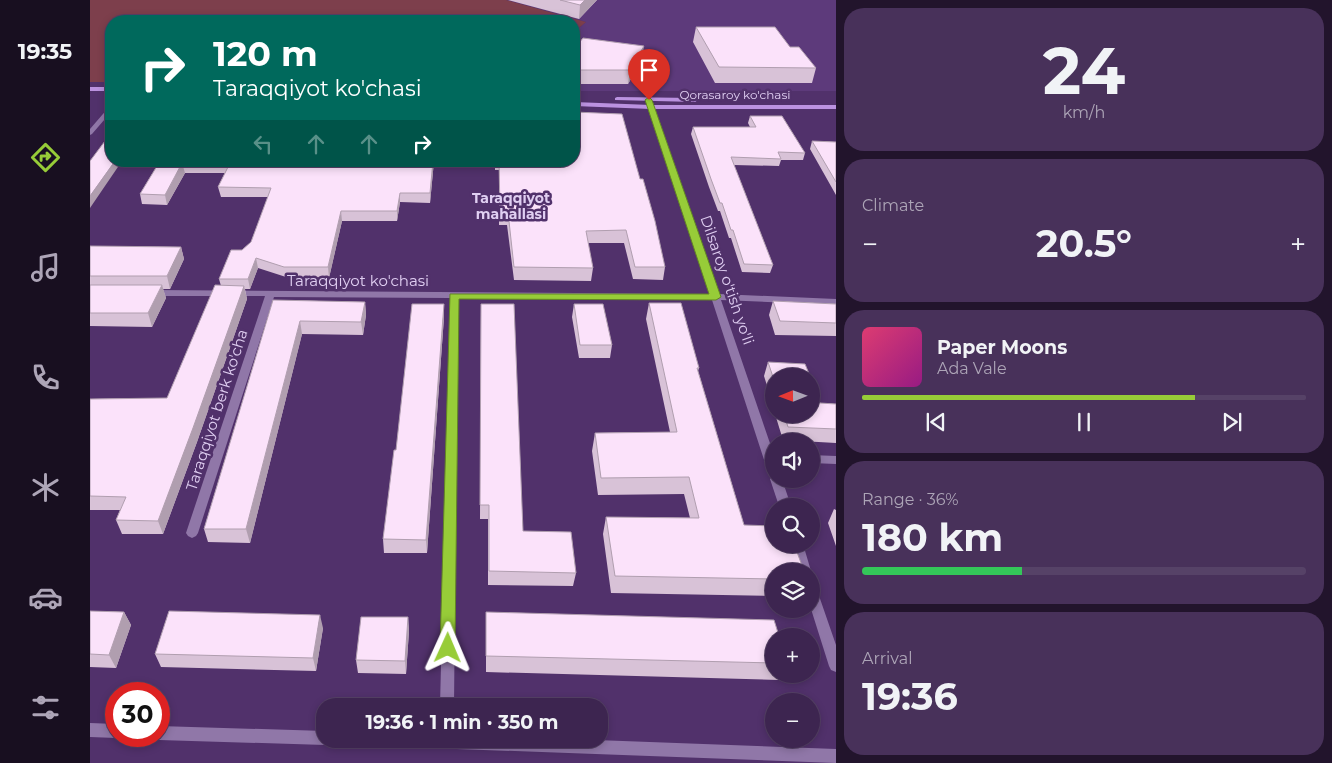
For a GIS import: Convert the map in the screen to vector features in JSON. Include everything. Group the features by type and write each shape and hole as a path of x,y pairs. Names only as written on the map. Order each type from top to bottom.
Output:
{"main road":[{"path":"90,89 105,89"},
{"path":"90,95 105,95"},
{"name":"Qorasaroy ko'chasi","path":"580,98 650,103 836,106"},
{"name":"Qorasaroy ko'chasi","path":"580,104 836,101"}],"street":[{"name":"Dilsaroy o'tish yo'li","path":"650,103 765,440"},
{"path":"90,133 105,115"},
{"name":"Taraqqiyot ko'chasi","path":"138,293 716,297 836,302"},
{"name":"Taraqqiyot berk ko'cha","path":"192,534 270,295"},
{"path":"447,698 454,296"},
{"path":"820,459 836,460"},
{"path":"820,617 836,666"},
{"path":"90,730 105,731"},
{"path":"170,733 316,738"},
{"path":"608,746 836,756"}],"shaded area":[{"path":"90,0 506,0 561,15 105,15 105,82 90,82"},
{"path":"506,0 836,0 836,91 580,91 580,27 586,22 580,20 580,15 561,15"},
{"path":"580,20 586,22 580,27"}],"building":[{"path":"560,0 585,0 580,5"},
{"path":"696,27 775,27 790,47 799,47 816,68 719,67"},
{"path":"583,38 644,46 630,70 580,70 580,42"},
{"path":"580,112 622,114 640,179 643,179 655,221 665,267 635,267 626,230 586,231 593,268 514,267 508,212 500,212 499,167 580,167"},
{"path":"750,116 782,116 805,153 778,152 781,159 731,157 773,265 744,264 733,230 731,230 722,203 720,203 693,127 756,127"},
{"path":"105,141 105,167 111,167 90,196 90,161"},
{"path":"812,141 836,142 836,182"},
{"path":"156,167 180,167 165,195 140,194"},
{"path":"228,167 432,167 430,193 400,193 397,211 341,211 328,267 284,267 256,258 248,279 219,279 231,250 242,250 251,242 271,188 218,187"},
{"path":"90,246 181,247 167,276 90,276"},
{"path":"90,285 162,285 148,313 90,313"},
{"path":"215,285 244,286 158,521 116,520 126,497 90,496 90,399 167,398"},
{"path":"273,300 365,302 361,322 300,321 246,529 204,529"},
{"path":"773,301 836,304 836,323 780,321"},
{"path":"649,303 681,303 699,368 697,368 744,525 765,526 765,553 797,553 801,563 765,563 765,579 615,576 606,517 699,518 689,477 601,478 595,433 677,432"},
{"path":"412,304 444,304 426,540 383,539 394,450 396,450"},
{"path":"481,304 514,304 523,531 571,532 576,573 489,571 489,505 480,505"},
{"path":"574,304 603,304 612,345 580,345"},
{"path":"768,362 805,364 807,368 770,368"},
{"path":"820,403 836,404 836,429 788,427 787,423 820,423"},
{"path":"90,611 124,612 109,655 90,654"},
{"path":"169,611 320,615 313,658 155,654"},
{"path":"486,612 774,620 776,628 765,628 765,663 486,656"},
{"path":"361,617 408,617 405,661 356,660"}],"district":[{"name":"Taraqqiyot mahallasi","path":"511,206"}],"route":[{"path":"448,648 454,296 716,297 649,100"}]}
